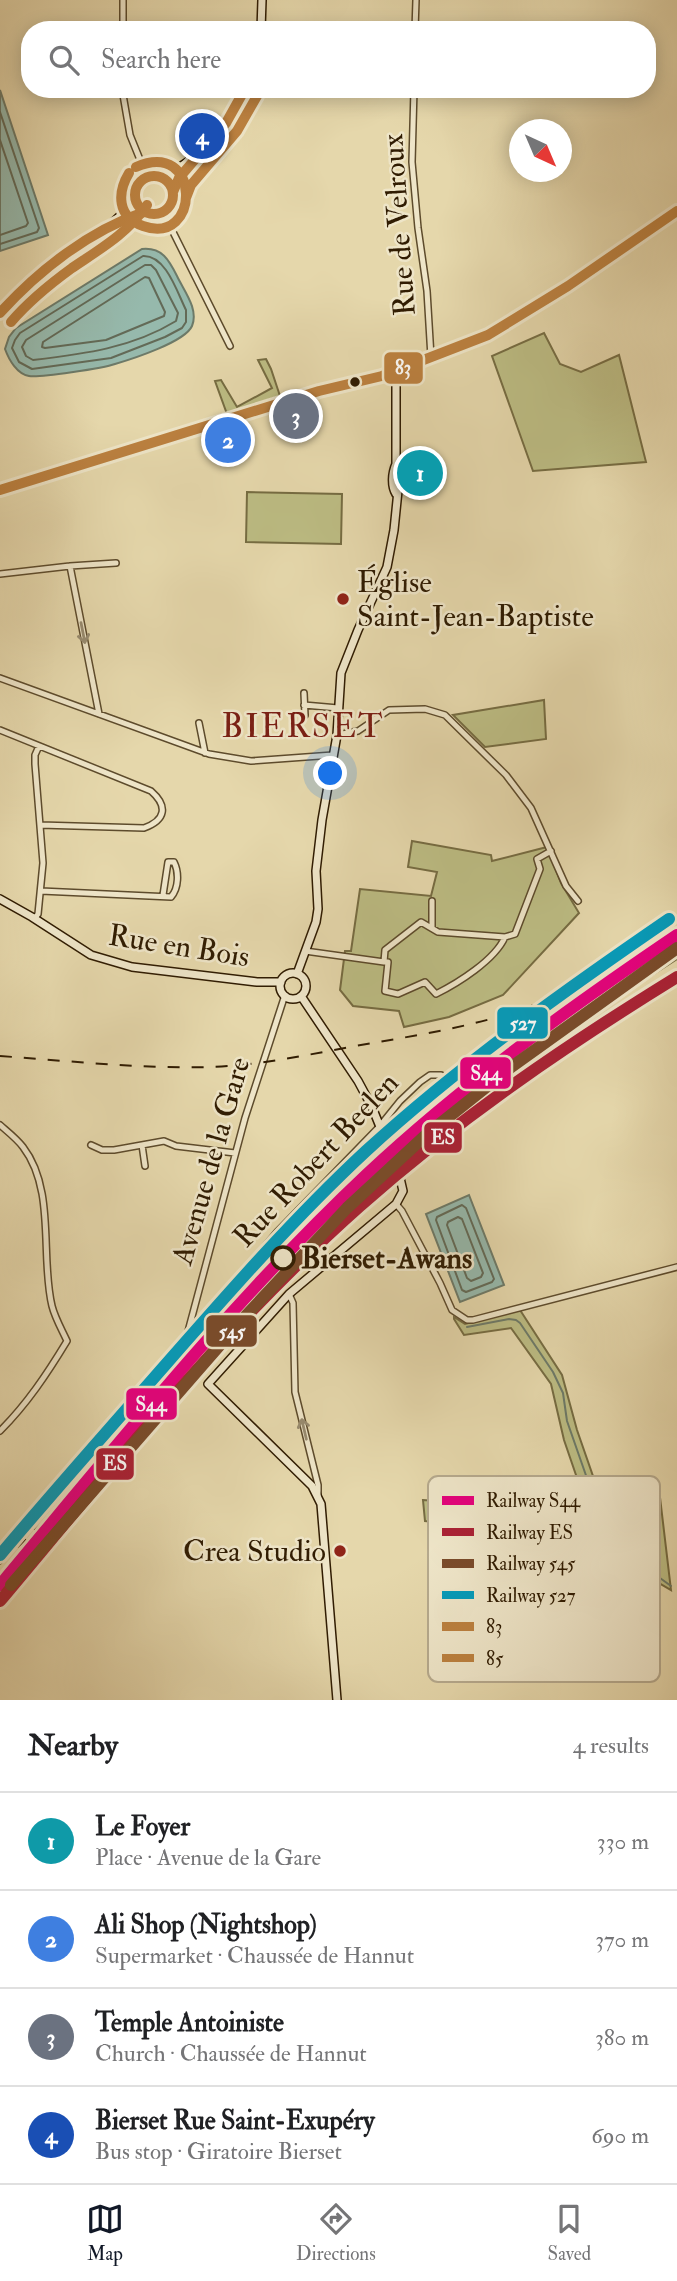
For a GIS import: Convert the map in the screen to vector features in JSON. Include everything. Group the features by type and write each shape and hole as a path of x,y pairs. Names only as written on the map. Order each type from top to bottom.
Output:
{"street":[{"path":"123,0 123,21"},
{"path":"261,21 262,0"},
{"path":"415,21 416,0"},
{"path":"124,98 130,135 147,177"},
{"path":"0,313 18,292 36,277 112,224 144,212 157,214 170,206 179,178 226,123 240,98"},
{"name":"Rue de Velroux","path":"414,98 412,162 427,291 431,357"},
{"path":"144,212 139,208 135,197 137,185 147,177 171,173 195,158"},
{"path":"161,176 169,183 173,192"},
{"path":"112,224 135,197"},
{"path":"163,212 230,346"},
{"path":"0,490 319,391 396,371 488,335 520,317 677,212"},
{"path":"298,974 318,909 318,859 337,735 341,674 345,659 387,567 394,530 399,481 396,463 396,371"},
{"path":"0,574 116,563"},
{"path":"70,566 99,714"},
{"path":"0,678 205,753 251,761 333,755"},
{"path":"304,692 305,715"},
{"path":"304,705 338,708"},
{"path":"337,735 358,731 389,710 425,709 445,715 506,775 531,808 566,886 578,901"},
{"path":"199,723 205,753"},
{"path":"0,730 151,791 160,799 163,807 160,817 153,825 144,828 40,825"},
{"path":"35,918 43,863 35,755 39,746"},
{"path":"384,961 385,950 421,922 438,932 505,937 514,934 540,869 537,859 551,851"},
{"path":"41,891 171,897 175,892 178,870 174,862 168,862 163,895"},
{"name":"Rue en Bois","path":"0,900 35,918 91,955 123,965 257,982 281,982"},
{"path":"432,901 432,928"},
{"path":"305,951 388,962 385,991 398,994 425,982 436,994 472,972 501,946 505,937"},
{"path":"289,974 298,974 306,984 301,996 294,999 285,995 281,982 289,974"},
{"name":"Avenue de la Gare","path":"186,1341 235,1153 285,995"},
{"path":"301,996 358,1081 387,1144"},
{"name":"Rue Robert Beelen","path":"178,1353 276,1232 420,1082 430,1075 441,1075"},
{"path":"0,1125 24,1148 39,1180 47,1225 46,1269 52,1308 67,1341 40,1383 0,1432"},
{"path":"91,1145 102,1150 114,1150 163,1140 176,1146 235,1153"},
{"path":"142,1145 145,1166"},
{"path":"318,1496 312,1486 208,1384 289,1294 396,1204 403,1191 401,1178"},
{"path":"396,1204 409,1223 452,1310 467,1320 677,1266"},
{"path":"289,1294 293,1303 295,1392 318,1485 322,1515 337,1700"}],"green space":[{"path":"544,333 560,364 581,372 619,355 646,462 533,471 492,356"},
{"path":"266,359 280,396 227,414 215,381 221,380 237,407 272,388 258,360"},
{"path":"247,492 342,494 341,544 246,542"},
{"path":"544,700 546,739 485,747 453,715"},
{"path":"412,841 491,855 492,861 547,847 561,883 579,913 503,995 449,1017 404,1027 399,1011 353,1006 340,990 345,951 351,951 360,889 431,896 437,872 408,867"},
{"path":"677,940 677,959 573,1026 584,1003"},
{"path":"520,1310 562,1375 593,1476 576,1476 564,1440 551,1384 511,1328 464,1335 454,1317 465,1324"},
{"path":"660,1497 671,1590 660,1584"},
{"path":"423,1500 428,1500 428,1521 425,1521"}],"water":[{"path":"0,90 48,235 0,251"},
{"path":"142,249 160,252 174,270 194,313 192,326 187,332 157,349 109,366 35,376 25,375 17,369 5,349 16,328"},
{"path":"469,1195 504,1285 460,1302 426,1214"}],"waterway":[{"path":"467,1327 509,1319 520,1323 553,1372 563,1393 567,1421 586,1476"},
{"path":"660,1578 671,1586"}],"tunnel":[{"path":"387,1144 400,1178"}],"railway":[{"path":"0,1056 133,1066 212,1067 284,1059 414,1036 492,1019 554,997 617,966 677,930"},
{"path":"0,1564 69,1497"}],"rail line":[{"name":"527","path":"0,1555 239,1281 366,1151 438,1089 513,1030 669,919"},
{"name":"S44","path":"0,1585 223,1322 367,1174 478,1079 596,991 677,935"},
{"name":"545","path":"11,1585 239,1323 347,1208 426,1135 510,1068 677,948"},
{"name":"ES","path":"0,1601 173,1397 311,1251 435,1143 513,1085 677,977"}],"transit line":[{"name":"83","path":"173,192 179,178 226,123 240,98"},
{"name":"85","path":"186,198 191,185 237,131 256,98"},
{"name":"85","path":"129,173 121,196 128,217 143,226 162,228 176,222 184,209 186,194 183,178 173,167 158,162 136,167"},
{"name":"83","path":"154,176 168,181 173,195 168,209 154,214 140,209 135,195 140,181 154,176"},
{"name":"85","path":"11,322 48,287 122,232 147,205"},
{"name":"83","path":"0,490 319,391 382,376 488,335 568,286 677,211"},
{"name":"83","path":"0,313 31,282 66,254 104,230 144,212"}],"place":[{"name":"Bierset Rue Saint-Exupéry","path":"202,136"},
{"name":"Temple Antoiniste","path":"296,416"},
{"name":"Ali Shop (Nightshop)","path":"228,440"},
{"name":"Le Foyer","path":"420,473"},
{"name":"Église Saint-Jean-Baptiste","path":"343,599"},
{"name":"Bierset-Awans","path":"283,1258"},
{"name":"Crea Studio","path":"340,1551"}],"district":[{"name":"BIERSET","path":"303,726"}]}
